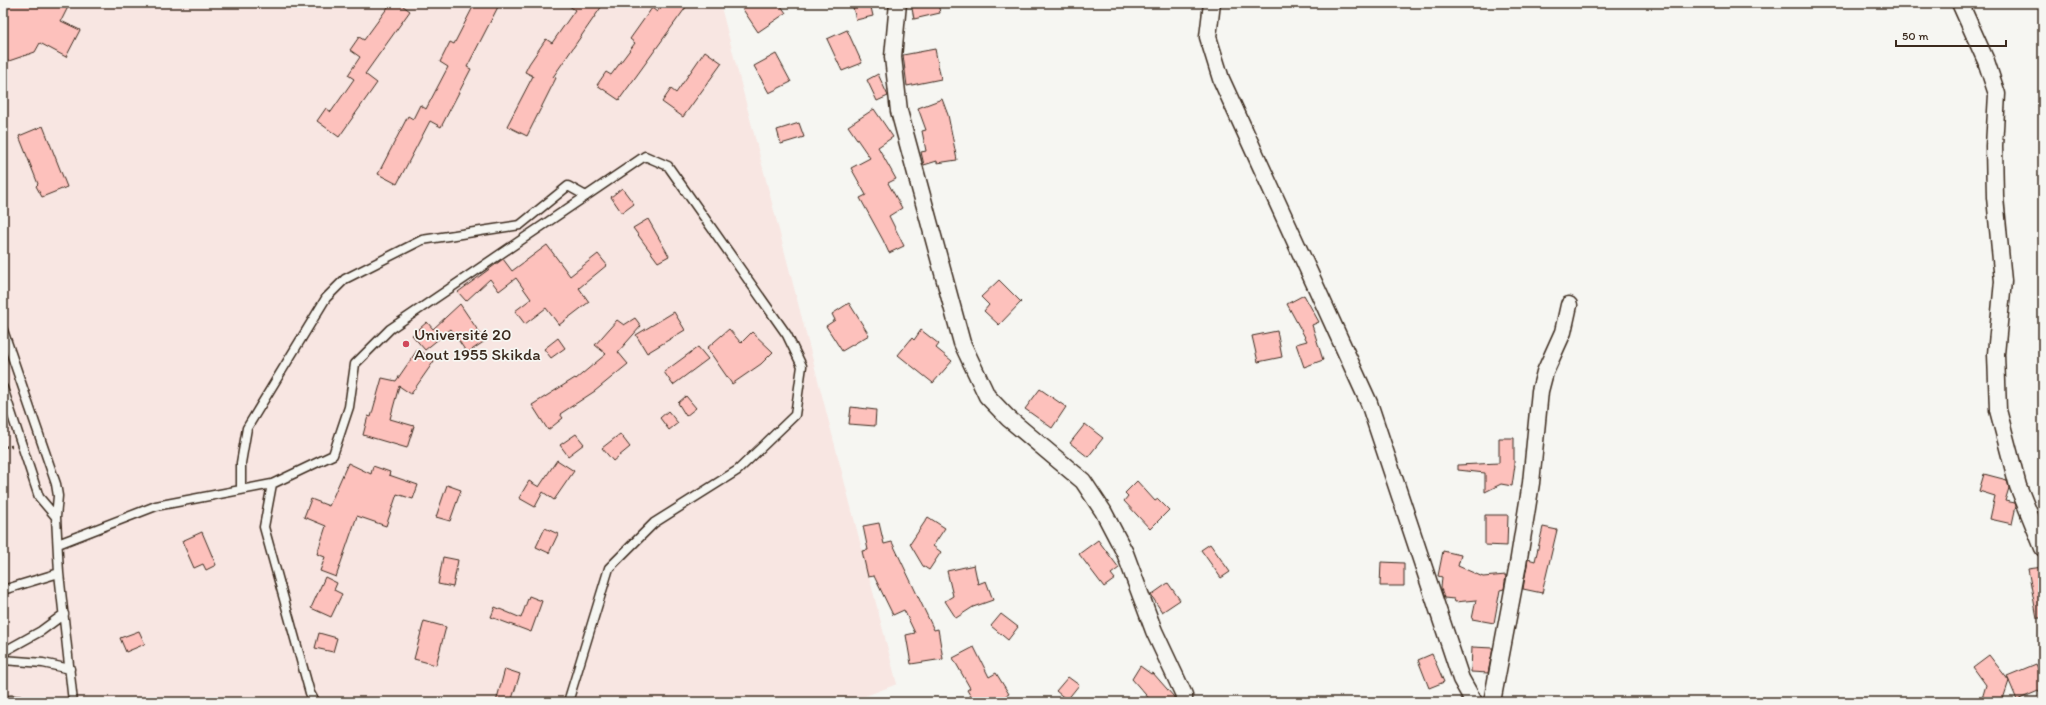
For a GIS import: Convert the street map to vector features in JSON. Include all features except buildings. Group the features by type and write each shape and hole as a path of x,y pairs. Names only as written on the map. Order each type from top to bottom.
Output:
{"street":[{"path":"898,3 893,57 899,111 962,343 987,396 1008,418 1083,481 1103,511 1125,553 1154,630 1184,695 1184,702"},
{"path":"1212,3 1208,37 1221,79 1369,403 1461,679 1474,702"},
{"path":"1960,3 1986,61 1997,94 1994,146 1995,197 2003,282 1996,354 1998,410 2018,486 2043,548"},
{"path":"1492,702 1520,557 1540,391 1545,372 1563,332 1569,306"}],"lane":[{"path":"58,544 156,506 272,484 333,455 349,407 355,364 390,329 645,156 668,166 787,335 802,366 795,415 738,470 654,523 609,568 568,702"},
{"path":"241,490 241,463 247,428 326,298 345,279 422,240 520,225 568,186 586,196"},
{"path":"3,330 56,484 58,496 56,517 59,573 73,702"},
{"path":"3,388 39,497 56,517"},
{"path":"272,484 264,527 310,693 315,702"},
{"path":"3,590 59,573"},
{"path":"3,652 41,631 64,614"},
{"path":"3,660 43,663 70,669"},
{"path":"3,701 11,700 32,702"}],"shaded area":[{"name":"Université 20 Aout 1955 Skikda","path":"3,3 720,3 897,684 850,702 3,702"}],"place":[{"name":"Université 20 Aout 1955 Skikda","path":"406,344"}]}
